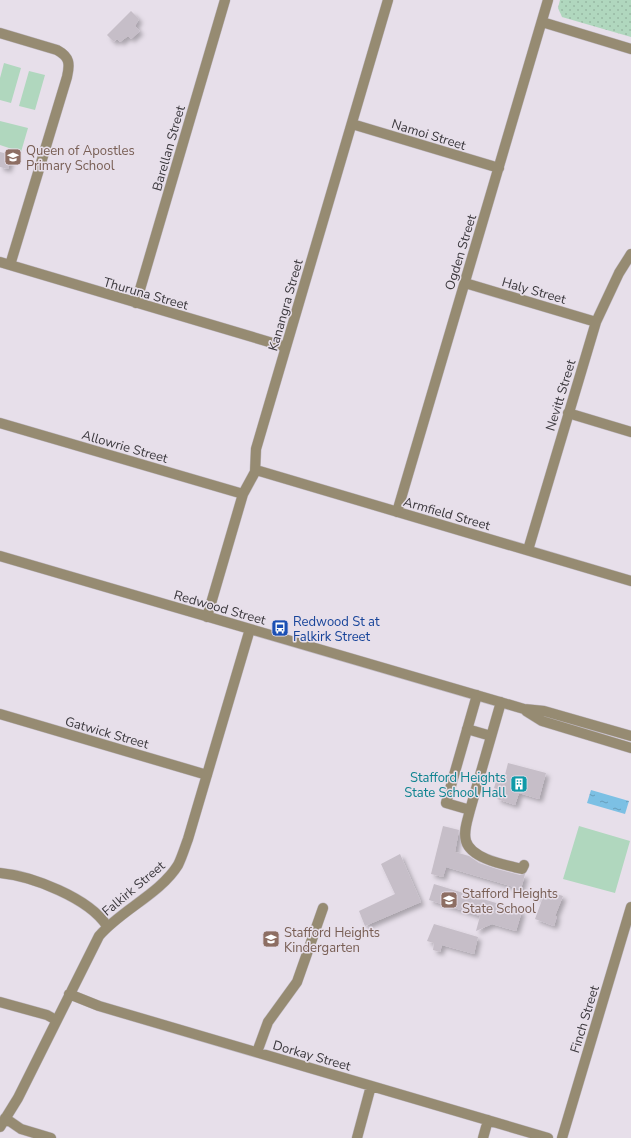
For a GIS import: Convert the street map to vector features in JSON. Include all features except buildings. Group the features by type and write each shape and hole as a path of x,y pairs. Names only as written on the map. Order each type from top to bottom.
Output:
{"street":[{"name":"Barellan Street","path":"136,303 225,0"},
{"name":"Kanangra Street","path":"207,617 242,494 256,470 255,454 387,0"},
{"name":"Ogden Street","path":"397,512 548,0"},
{"path":"542,22 631,49"},
{"path":"0,33 57,50 65,55 69,66 10,265"},
{"name":"Namoi Street","path":"352,124 499,168"},
{"name":"Nevitt Street","path":"528,550 596,322 619,273 631,254"},
{"name":"Thuruna Street","path":"0,262 286,347"},
{"name":"Haly Street","path":"465,284 596,322"},
{"path":"568,413 631,432"},
{"name":"Allowrie Street","path":"0,423 242,494"},
{"name":"Armfield Street","path":"256,470 631,581"},
{"name":"Redwood Street","path":"0,556 501,702 524,710 542,721 631,748"},
{"name":"Falkirk Street","path":"3,1122 18,1098 99,936 107,926 164,881 178,864 207,775 250,629"},
{"path":"470,810 446,803 477,695"},
{"path":"501,702 466,824 466,840 470,849 480,856 504,865 522,869 524,865"},
{"name":"Redwood Street","path":"524,710 544,711 631,736"},
{"name":"Gatwick Street","path":"0,714 207,775"},
{"path":"467,729 491,736"},
{"path":"0,873 25,878 65,894 96,912 107,926"},
{"name":"Finch Street","path":"562,1138 631,907"},
{"path":"257,1052 268,1022 297,982 323,908"},
{"name":"Dorkay Street","path":"69,994 98,1006 548,1138"},
{"path":"0,1002 47,1015 56,1020"},
{"path":"356,1138 371,1086"},
{"path":"483,1138 488,1120"},
{"path":"3,1122 51,1138"}],"green space":[{"path":"560,0 631,0 631,37 562,17 558,8"},
{"path":"4,63 21,68 11,103 0,100 0,78"},
{"path":"29,71 45,75 35,110 19,106"},
{"path":"0,121 28,128 21,152 0,145"},
{"path":"579,826 630,841 615,893 563,879"}],"water":[{"path":"591,790 629,801 625,814 587,803"}],"place":[{"name":"Queen of Apostles Primary School","path":"13,157"},
{"name":"Redwood St at Falkirk Street","path":"280,628"},
{"name":"Stafford Heights State School Hall","path":"519,784"},
{"name":"Stafford Heights State School","path":"449,900"},
{"name":"Stafford Heights Kindergarten","path":"271,939"}]}
